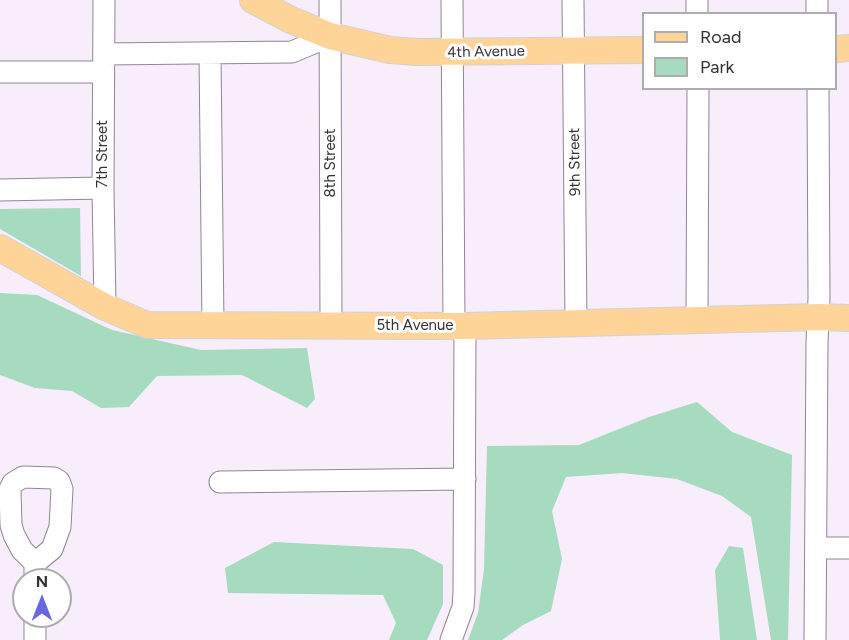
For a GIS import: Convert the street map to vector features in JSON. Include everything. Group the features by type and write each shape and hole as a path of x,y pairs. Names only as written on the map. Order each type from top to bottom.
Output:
{"main road":[{"name":"4th Avenue","path":"253,0 291,20 330,36 364,46 390,50 452,52 642,50"},
{"name":"5th Avenue","path":"0,248 105,307 147,325 460,326 849,318"}],"street":[{"name":"7th Street","path":"104,0 105,307"},
{"name":"8th Street","path":"330,0 331,326"},
{"path":"451,640 463,607 465,479 452,0"},
{"name":"9th Street","path":"573,0 576,324"},
{"path":"0,72 210,54 292,52 330,36"},
{"path":"210,54 213,326"},
{"path":"697,320 698,90"},
{"path":"815,640 819,317 818,90"},
{"path":"0,190 103,188"},
{"path":"220,482 465,479"},
{"path":"816,548 849,548"}],"green space":[{"path":"80,208 81,276 0,229 0,209"},
{"path":"0,293 37,295 112,330 201,350 307,348 315,399 307,408 242,375 157,376 129,407 101,408 72,391 35,388 0,375"},
{"path":"697,402 732,432 792,455 788,640 771,640 751,517 722,496 677,479 622,473 566,477 552,511 562,559 551,611 523,625 502,640 468,640 478,613 484,569 487,446 579,445 649,417"},
{"path":"274,542 413,549 443,565 443,604 427,640 389,640 396,623 383,595 228,593 225,568"},
{"path":"729,546 743,548 757,640 720,640 715,570"}]}
